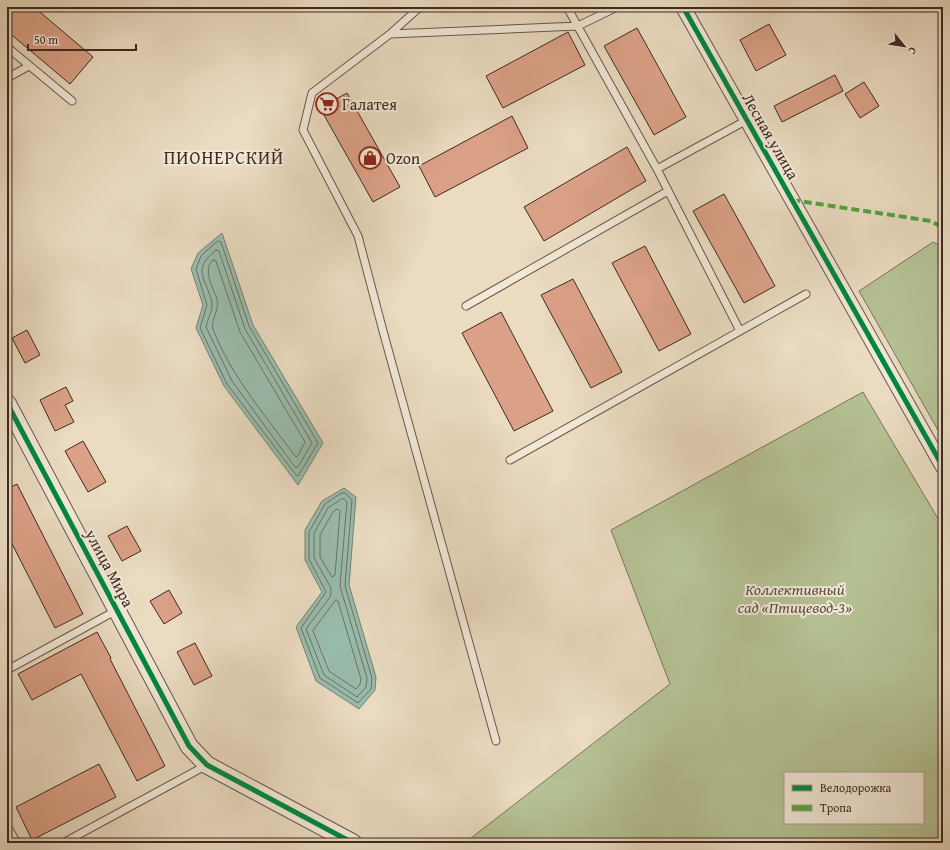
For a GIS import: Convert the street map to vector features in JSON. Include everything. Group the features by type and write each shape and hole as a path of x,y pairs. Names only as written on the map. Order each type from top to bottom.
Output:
{"street":[{"name":"Лесная улица","path":"683,7 943,467"},
{"name":"улица Мира","path":"7,403 189,746 207,765 353,843"}],"lane":[{"path":"420,7 390,34 312,93 303,130 358,236 496,740"},
{"path":"567,7 657,169 740,331"},
{"path":"390,34 578,26 617,7"},
{"path":"7,47 72,101"},
{"path":"7,78 29,66"},
{"path":"657,169 747,120"},
{"path":"466,306 668,191"},
{"path":"510,460 806,294"},
{"path":"7,670 117,610"},
{"path":"63,843 207,765"},
{"path":"7,826 17,843"}],"green space":[{"path":"933,242 943,247 943,439 859,291"},
{"name":"Коллективный сад «Птицевод-3»","path":"863,392 943,527 943,843 469,843 471,838 670,684 611,530"}],"water":[{"path":"222,233 253,325 323,443 298,485 224,386 196,328 203,305 191,269 198,253"},
{"path":"344,488 356,497 349,585 376,677 375,690 359,709 316,681 296,627 322,592 305,560 305,530 322,501"}],"building":[{"path":"10,7 34,7 93,57 70,84 7,31 7,11"},
{"path":"769,24 786,55 756,71 740,40"},
{"path":"637,28 686,117 654,135 604,46"},
{"path":"568,32 585,65 503,108 486,76"},
{"path":"835,75 843,91 782,122 774,106"},
{"path":"864,82 879,106 860,118 845,94"},
{"path":"347,93 400,187 373,202 320,108"},
{"path":"512,116 528,148 435,197 419,166"},
{"path":"627,147 646,181 544,241 524,207"},
{"path":"724,194 775,286 744,303 693,211"},
{"path":"645,246 691,334 659,351 612,263"},
{"path":"573,279 622,372 591,388 541,295"},
{"path":"501,312 553,411 514,431 462,333"},
{"path":"27,330 40,355 25,363 12,338"},
{"path":"66,387 73,401 65,405 74,422 55,431 40,400"},
{"path":"83,441 106,482 88,492 65,451"},
{"path":"17,484 83,614 55,628 7,534 7,489"},
{"path":"127,526 141,551 122,561 108,536"},
{"path":"169,590 182,613 164,624 150,601"},
{"path":"97,632 165,766 137,781 81,674 32,700 18,674"},
{"path":"195,643 212,676 194,685 177,652"},
{"path":"99,764 116,797 32,840 16,807"}],"marked path":[{"path":"792,200 931,221 943,228"}],"cycle path":[{"path":"683,7 943,467"},
{"path":"7,403 189,746 207,765 353,843"}],"place":[{"name":"Галатея","path":"327,104"},
{"name":"Ozon","path":"370,158"}],"district":[{"name":"ПИОНЕРСКИЙ","path":"224,157"}]}
